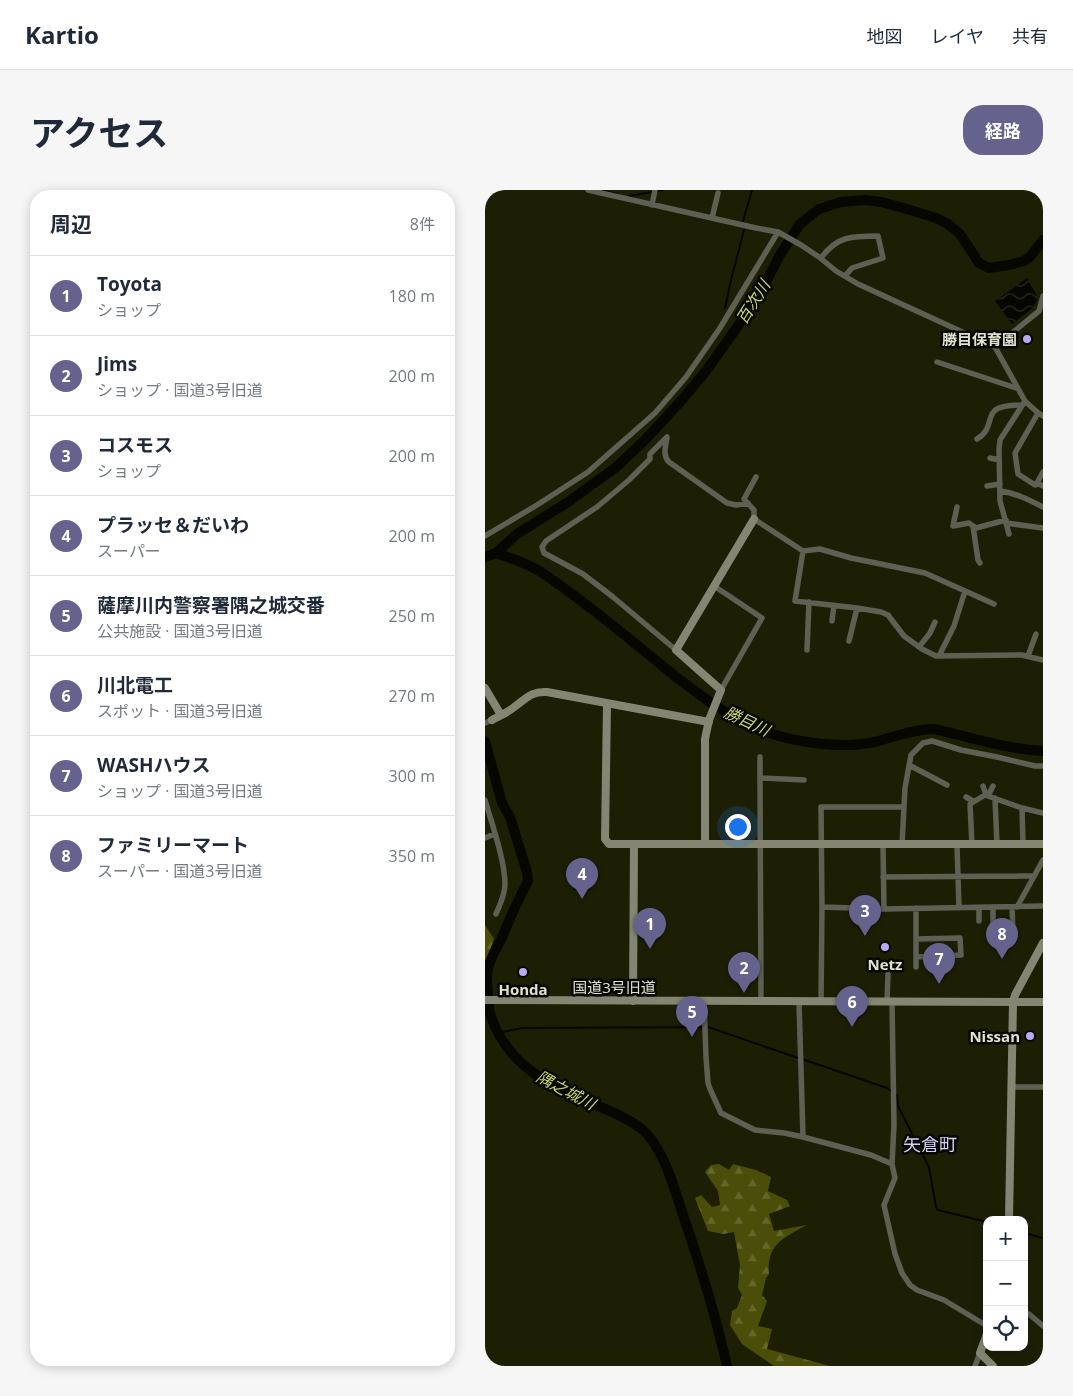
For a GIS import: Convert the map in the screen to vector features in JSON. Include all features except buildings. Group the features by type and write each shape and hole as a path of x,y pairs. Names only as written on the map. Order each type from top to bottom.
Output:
{"street":[{"path":"588,190 778,232 801,245 836,271 858,284 995,347 1023,403 1041,415 1015,453 1018,474 1035,485 1037,483 1043,486"},
{"path":"652,205 655,191"},
{"path":"711,218 718,193"},
{"path":"485,536 537,506 587,472 655,413 686,377 720,328 778,232"},
{"path":"821,258 833,244 848,237 878,236 883,258 852,268 845,276"},
{"path":"995,347 1041,312 1043,296"},
{"path":"937,362 1016,388"},
{"path":"977,439 983,435 990,416 996,408 1023,403"},
{"path":"1009,534 1000,500 1000,440 1023,403"},
{"path":"720,692 676,650 613,597 583,574 544,552 542,546 546,541 597,507 629,480 650,459 650,454 667,437 665,454 669,462 727,503 736,505 748,503"},
{"path":"990,458 999,460"},
{"path":"1037,483 1043,472"},
{"path":"676,650 754,519 754,510 744,499 756,477"},
{"path":"987,486 1000,487 1043,507"},
{"path":"957,507 953,526 969,523 976,528 1006,522 1043,528"},
{"path":"754,519 803,551 820,549 851,558 925,573 993,604"},
{"path":"973,526 972,540 980,564"},
{"path":"803,551 795,601 881,612 888,615 904,636 936,656 1022,655 1043,660"},
{"path":"705,844 705,739 709,721 720,692 762,618 714,586"},
{"path":"939,656 954,626 965,591"},
{"path":"807,650 809,602"},
{"path":"832,620 834,605"},
{"path":"849,641 857,608"},
{"path":"919,647 930,633 935,622"},
{"path":"1028,656 1036,634"},
{"path":"485,688 501,715"},
{"path":"489,721 511,710 533,692 540,691 709,721"},
{"path":"607,704 605,840 609,844 1043,844"},
{"path":"902,845 905,788 911,755 923,743 932,741 961,750 1035,766 1043,766"},
{"path":"760,757 761,1002"},
{"path":"909,765 947,784"},
{"path":"760,778 805,780"},
{"path":"983,786 987,796"},
{"path":"987,796 993,786"},
{"path":"972,845 970,804 985,795 1043,813"},
{"path":"966,797 973,801"},
{"path":"995,798 997,845"},
{"path":"485,800 501,858 505,884 503,898 496,914"},
{"path":"821,1002 821,807 904,807"},
{"path":"1022,808 1023,844"},
{"path":"485,838 494,834"},
{"path":"633,1001 634,844"},
{"path":"883,844 883,909"},
{"path":"957,845 959,908"},
{"path":"1013,932 1015,907 1043,860"},
{"path":"883,877 1034,876"},
{"path":"822,907 883,909 1043,906"},
{"path":"993,907 993,922"},
{"path":"916,908 916,967"},
{"path":"979,908 979,921"},
{"path":"916,939 960,938 961,955 916,957"},
{"path":"1009,1216 1013,1002 1043,942"},
{"path":"888,974 894,1125 892,1164 895,1178 886,1199 884,1211 895,1254 905,1279 910,1285 917,1290 945,1300 983,1324"},
{"name":"国道3号旧道","path":"485,1000 1043,1002"},
{"path":"704,1001 708,1083 721,1113 755,1130 803,1137 871,1155 892,1164"},
{"path":"799,1002 803,1137"},
{"path":"1011,1087 1043,1087"},
{"path":"1028,1314 1043,1326"},
{"path":"975,1366 983,1344"},
{"path":"979,1353 993,1366"}],"green space":[{"path":"485,925 494,939 485,964"},
{"path":"719,1164 729,1170 733,1164 756,1170 771,1177 768,1191 787,1200 790,1206 769,1214 774,1231 807,1225 785,1238 774,1248 769,1264 769,1274 766,1278 762,1295 767,1301 758,1326 772,1329 767,1349 830,1366 774,1366 742,1344 730,1325 732,1311 737,1308 742,1295 738,1288 740,1265 734,1232 723,1234 708,1231 695,1198 701,1195 712,1207 720,1205 718,1191 705,1172 711,1165"}],"water":[{"path":"1027,278 1038,298 1033,308 1012,324 995,301"}],"waterway":[{"path":"601,190 617,194"},
{"path":"629,196 663,190"},
{"path":"743,221 752,190"},
{"name":"百次川","path":"485,557 496,553 517,534 568,502 615,468 645,440 706,371 750,309 780,255 800,224 819,209 841,202 865,200 881,202 936,218 948,224 960,234 979,263 989,268 1024,261 1030,257 1043,240"},
{"path":"725,308 744,230"},
{"name":"勝目川","path":"496,553 525,563 545,575 597,613 699,694 729,714 761,730 806,742 846,745 865,744 912,732 934,729 1002,745 1043,751"},
{"name":"隅之城川","path":"485,741 502,803 510,817 528,881 492,957 488,970 488,1006 495,1027 510,1050 530,1070 553,1086 609,1110 631,1122 647,1134 653,1142 668,1170 675,1190 712,1307 727,1366"},
{"path":"498,1033 522,1028 708,1027 798,1058"},
{"path":"802,1059 887,1088 892,1092"},
{"path":"895,1095 897,1095 898,1106 929,1167 938,1210 983,1221"},
{"path":"1028,1234 1043,1238"}],"place":[{"name":"勝目保育園","path":"1027,339"},
{"name":"プラッセ＆だいわ","path":"582,899"},
{"name":"コスモス","path":"865,936"},
{"name":"Netz","path":"885,947"},
{"name":"Toyota","path":"650,949"},
{"name":"ファミリーマート","path":"1002,959"},
{"name":"Honda","path":"523,972"},
{"name":"WASHハウス","path":"939,984"},
{"name":"Jims","path":"744,993"},
{"name":"川北電工","path":"852,1027"},
{"name":"Nissan","path":"1030,1036"},
{"name":"薩摩川内警察署隅之城交番","path":"692,1037"}],"district":[{"name":"矢倉町","path":"930,1144"}]}
